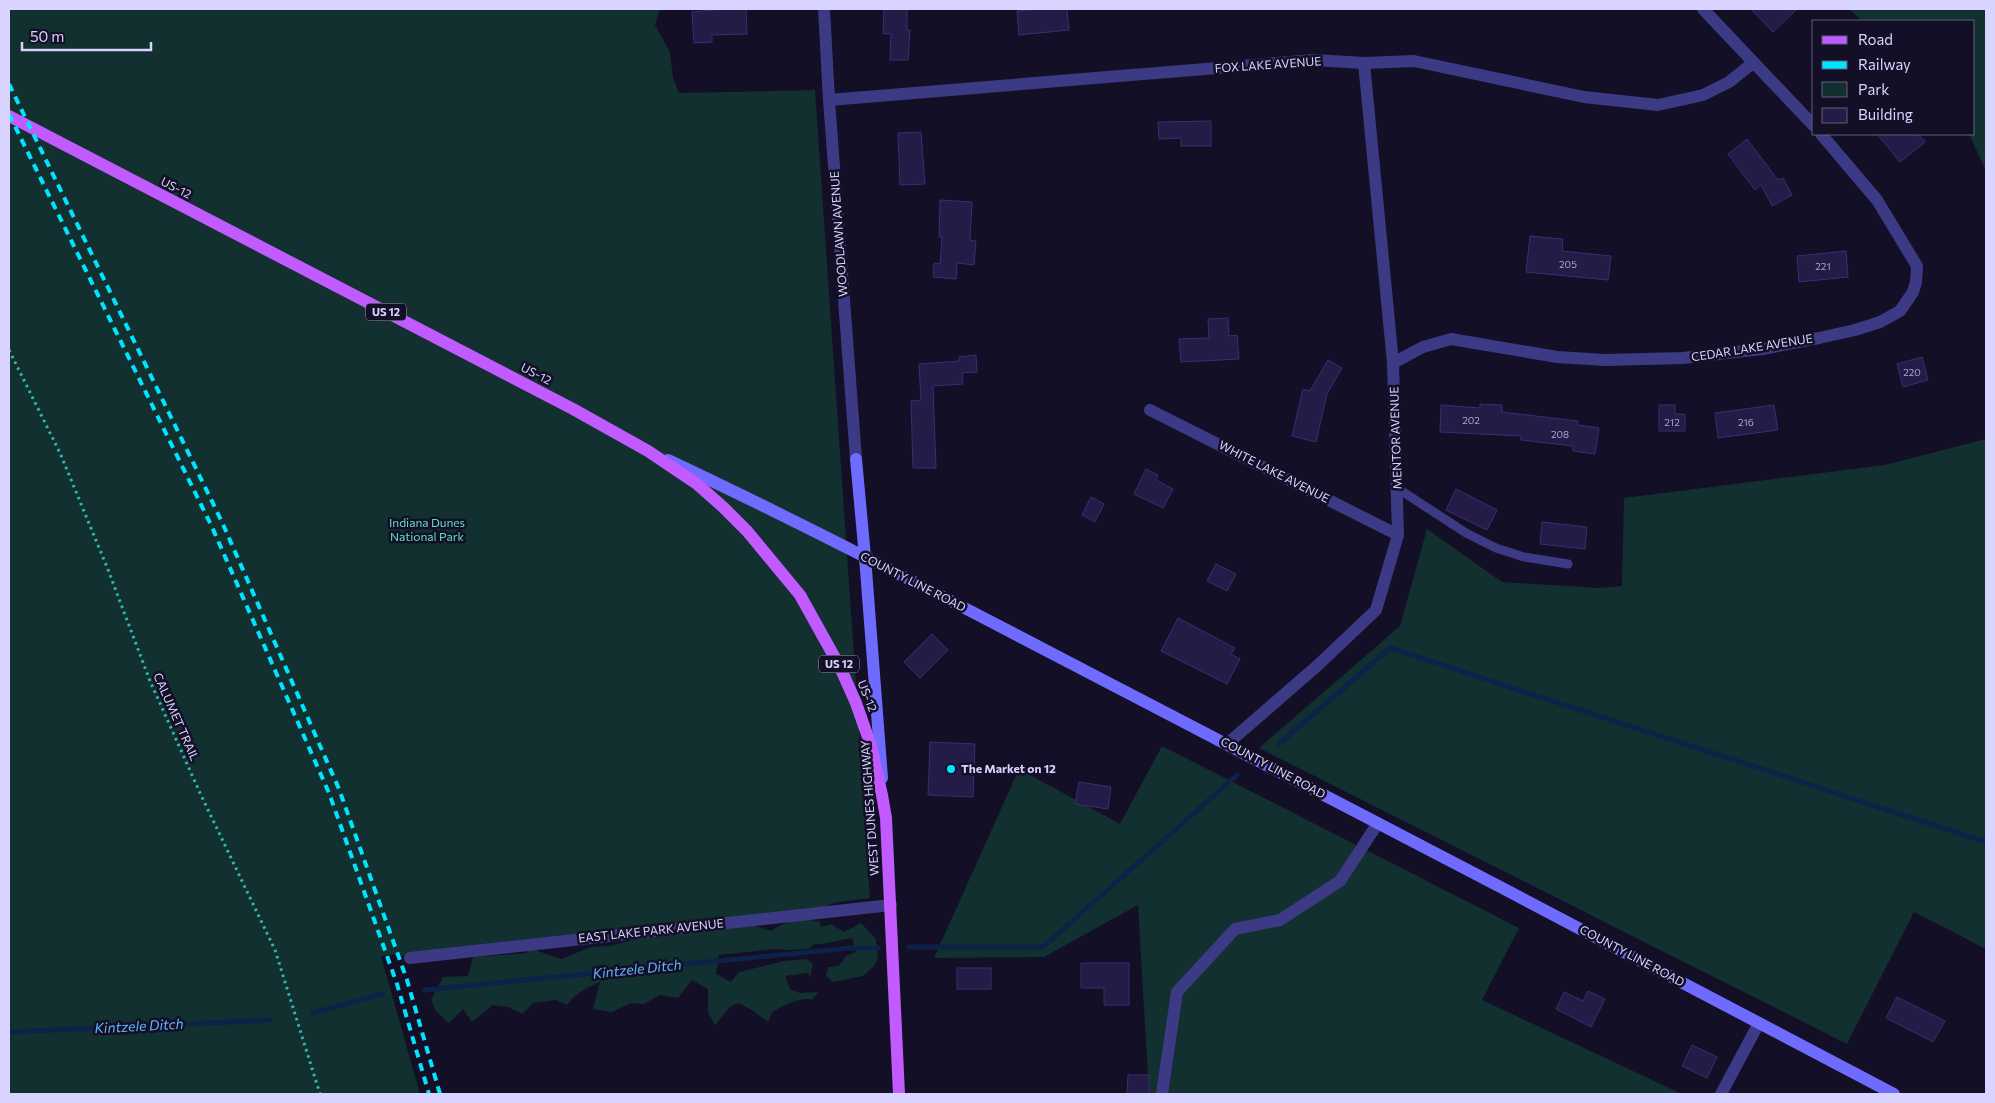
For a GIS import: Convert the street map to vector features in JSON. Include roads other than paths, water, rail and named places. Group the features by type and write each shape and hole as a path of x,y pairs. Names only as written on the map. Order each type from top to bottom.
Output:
{"main road":[{"name":"US-12","path":"9,116 573,409 648,450 696,484 747,531 800,595 828,642 856,703 875,762 886,818"},
{"name":"WEST DUNES HIGHWAY","path":"886,818 899,1094"}],"street":[{"name":"WOODLAWN AVENUE","path":"824,9 856,460"},
{"path":"1703,9 1812,124"},
{"name":"FOX LAKE AVENUE","path":"829,100 1314,60 1364,63 1414,61 1584,97 1658,105 1703,95 1730,82 1753,63"},
{"name":"MENTOR AVENUE","path":"1227,744 1316,666 1376,610 1398,535 1394,364 1364,63"},
{"name":"CEDAR LAKE AVENUE","path":"1394,364 1423,347 1451,338 1556,357 1605,360 1684,358 1762,349 1855,330 1880,322 1900,311 1913,292 1917,266 1877,200 1822,135"},
{"name":"WHITE LAKE AVENUE","path":"1150,410 1398,535"},
{"name":"COUNTY LINE ROAD","path":"648,450 865,557 1227,744 1894,1094"},
{"name":"WEST DUNES HIGHWAY","path":"856,460 886,818"},
{"path":"1162,1094 1177,992 1235,929 1280,920 1340,881 1378,823"},
{"name":"EAST LAKE PARK AVENUE","path":"410,958 891,905"},
{"path":"1721,1094 1759,1023"}],"lane":[{"path":"1397,488 1466,533 1496,548 1524,557 1568,564"}],"waterway":[{"path":"1279,744 1390,648 1986,842"},
{"path":"909,947 1043,947 1237,775"},
{"name":"Kintzele Ditch","path":"425,990 850,948 878,948"},
{"name":"Kintzele Ditch","path":"313,1013 382,994"},
{"name":"Kintzele Ditch","path":"9,1032 270,1020"}],"railway":[{"path":"9,84 222,522 339,789 407,980 440,1094"},
{"path":"9,114 212,527 329,793 397,984 429,1094"}],"place":[{"name":"The Market on 12","path":"951,769"}],"park label":[{"name":"Indiana Dunes National Park","path":"427,530"}]}
